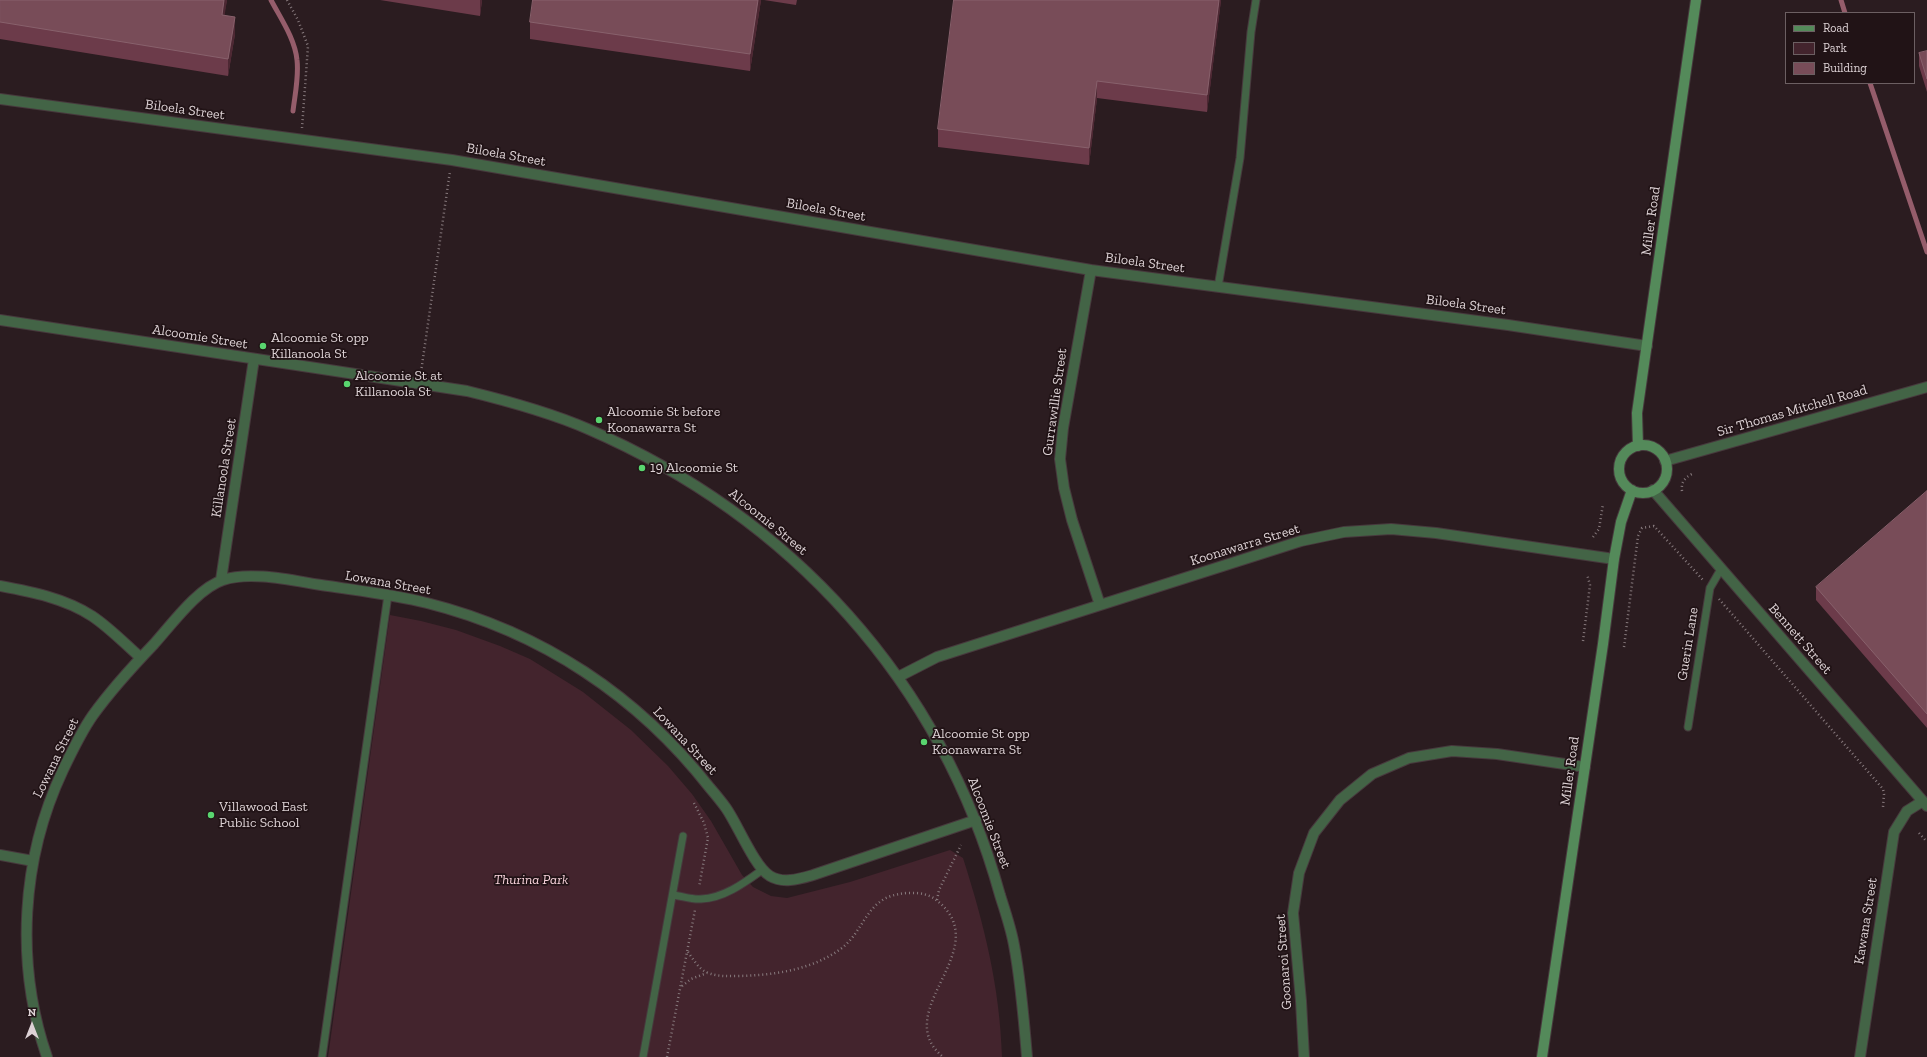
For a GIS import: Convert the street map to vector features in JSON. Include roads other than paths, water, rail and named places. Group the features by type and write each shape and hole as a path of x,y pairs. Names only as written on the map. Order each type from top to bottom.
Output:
{"main road":[{"name":"Miller Road","path":"1638,446 1637,413 1696,0"},
{"path":"1638,446 1652,447 1662,455 1665,461 1666,475 1658,487 1653,490 1639,492 1632,490 1622,480 1619,466 1626,453 1638,446"},
{"name":"Miller Road","path":"1542,1057 1614,560 1621,522 1632,490"}],"street":[{"name":"Biloela Street","path":"0,99 452,160 1091,270 1508,325 1647,346"},
{"name":"Gurrawillie Street","path":"1091,270 1063,428 1060,459 1064,488 1072,520 1100,605"},
{"name":"Alcoomie Street","path":"0,320 467,391 512,402 588,429 645,456 711,495 751,523 811,575 837,602 898,677 950,762 976,820 989,854 1014,944 1023,1002 1027,1057"},
{"name":"Killanoola Street","path":"221,580 254,359"},
{"name":"Sir Thomas Mitchell Road","path":"1665,461 1927,387"},
{"name":"Bennett Street","path":"1653,490 1925,804"},
{"name":"Koonawarra Street","path":"898,677 937,657 1301,541 1344,532 1391,529 1436,533 1614,560"},
{"name":"Lowana Street","path":"48,1057 37,1018 30,982 26,943 27,907 33,861 47,807 75,745 93,716 141,658 197,598 221,580 238,577 274,578 388,595 434,605 501,627 539,644 577,666 614,692 643,716 673,745 726,808 762,870"},
{"path":"0,586 29,591 61,600 86,613 117,636 141,658"},
{"name":"Goonaroi Street","path":"1304,1057 1301,1001 1293,913 1299,873 1314,833 1340,800 1372,774 1409,758 1452,751 1497,754 1585,767"},
{"name":"Kawana Street","path":"1860,1057 1894,832 1907,811 1925,804"},
{"path":"762,870 772,878 784,880 798,879 976,820"},
{"path":"0,855 33,861"}],"lane":[{"path":"1218,287 1240,158 1251,32 1256,0"},
{"name":"Guerin Lane","path":"1688,726 1710,588 1721,569"},
{"path":"322,1057 388,595"},
{"path":"643,1057 683,836"},
{"path":"673,895 697,899 715,896 732,890 762,870"}],"waterway":[{"path":"271,0 287,29 296,52 298,73 293,111"},
{"path":"1841,0 1845,12"},
{"path":"1870,84 1927,252"}],"place":[{"name":"Alcoomie St opp Killanoola St","path":"263,346"},
{"name":"Alcoomie St at Killanoola St","path":"347,384"},
{"name":"Alcoomie St before Koonawarra St","path":"599,420"},
{"name":"19 Alcoomie St","path":"642,468"},
{"name":"Alcoomie St opp Koonawarra St","path":"924,742"},
{"name":"Villawood East Public School","path":"211,815"}],"park label":[{"name":"Thurina Park","path":"531,880"}]}
